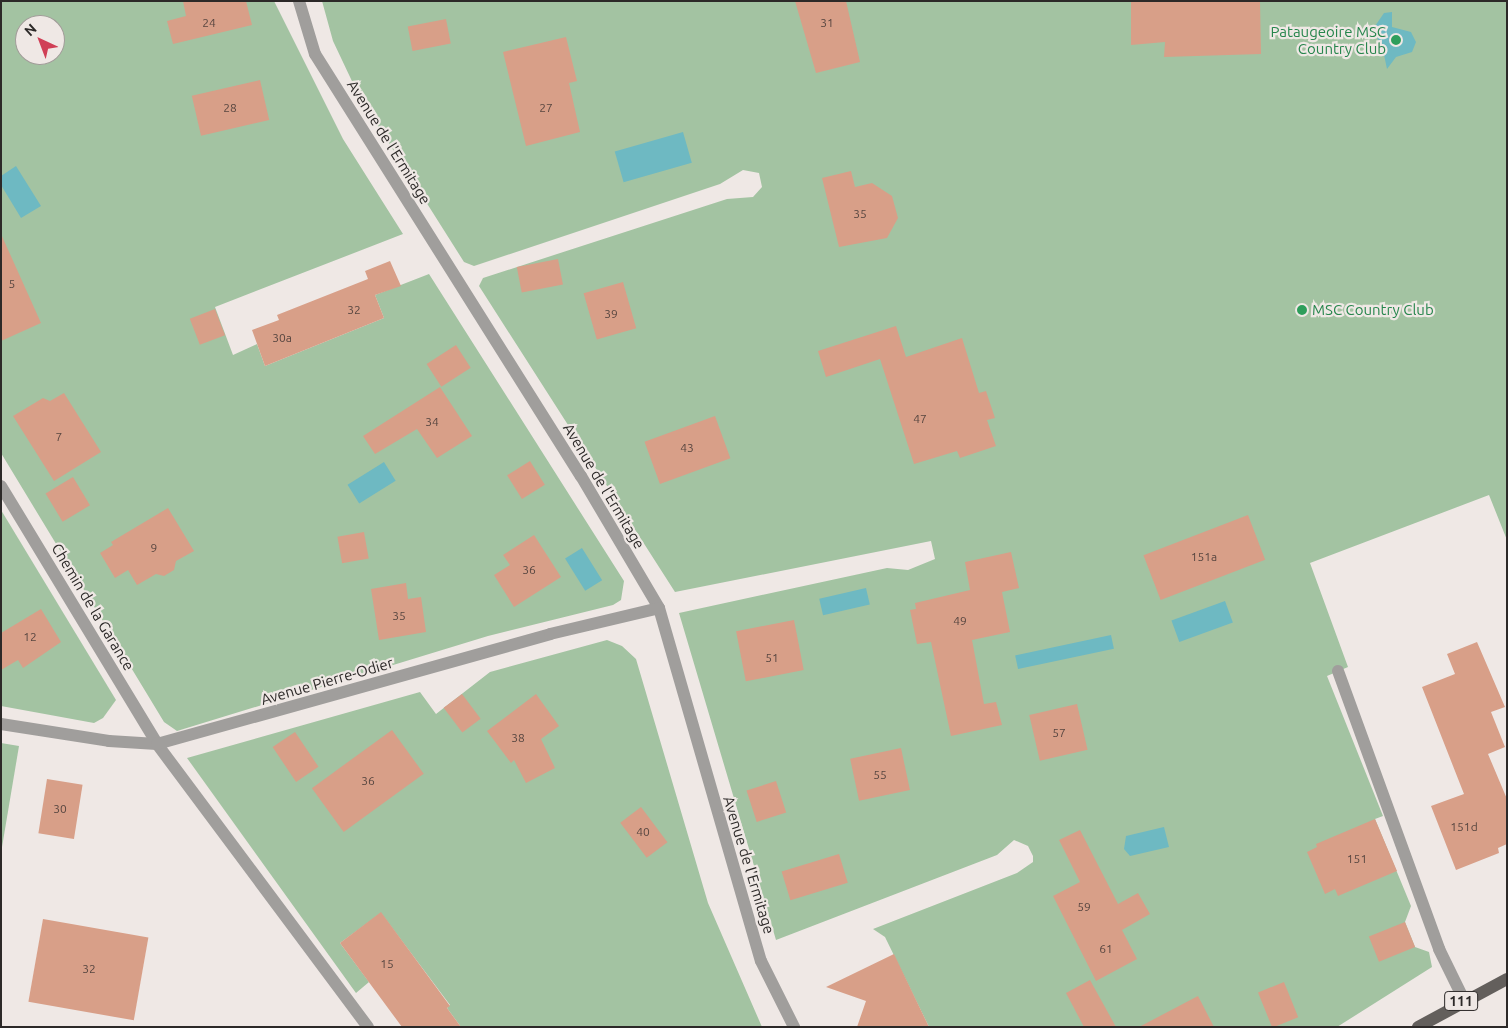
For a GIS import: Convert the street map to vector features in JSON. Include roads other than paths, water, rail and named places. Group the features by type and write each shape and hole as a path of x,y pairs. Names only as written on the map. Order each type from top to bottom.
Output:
{"main road":[{"name":"111","path":"1418,1027 1464,1000 1507,979"}],"street":[{"name":"Avenue de l'Ermitage","path":"299,1 315,54 581,476 659,608 761,961 794,1027"},
{"name":"Chemin de la Garance","path":"1,486 157,744 368,1027"},
{"name":"Avenue Pierre-Odier","path":"1,724 109,741 157,744 209,732 550,634 659,608"},
{"path":"1338,671 1439,949 1464,1000"}],"water":[{"name":"Pataugeoire MSC Country Club","path":"1392,12 1392,27 1411,32 1416,42 1412,52 1396,57 1387,69 1383,50 1373,29 1384,13"},
{"path":"683,132 692,163 624,182 615,152"},
{"path":"16,166 41,206 21,218 1,185 1,176"},
{"path":"384,462 396,481 359,503 348,485"},
{"path":"582,548 602,580 585,591 565,559"},
{"path":"866,588 870,605 823,615 819,599"},
{"path":"1225,601 1233,623 1179,642 1171,620"},
{"path":"1111,635 1114,649 1018,669 1015,655"},
{"path":"1164,827 1169,847 1130,856 1124,849 1126,836"}],"place":[{"name":"Pataugeoire MSC Country Club","path":"1396,40"},
{"name":"MSC Country Club","path":"1302,310"}]}
